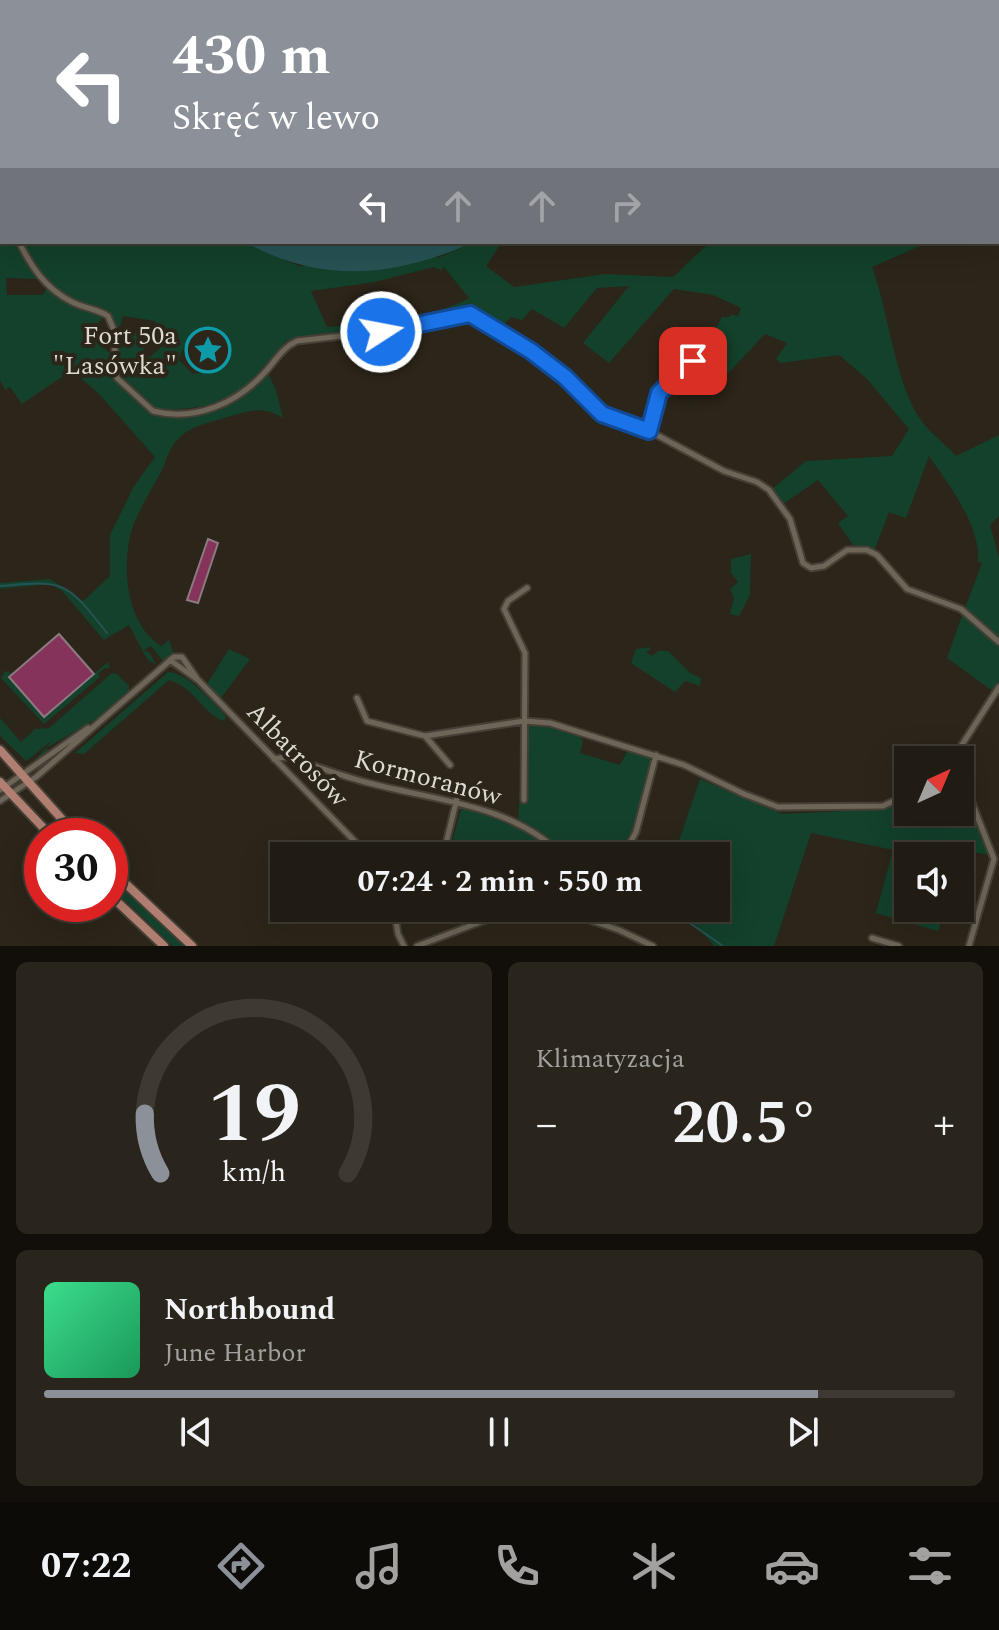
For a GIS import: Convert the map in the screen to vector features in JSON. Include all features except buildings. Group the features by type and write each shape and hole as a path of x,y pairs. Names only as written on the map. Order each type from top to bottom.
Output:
{"main road":[{"path":"0,750 61,818"},
{"path":"4,789 33,818"},
{"path":"128,887 192,946"},
{"path":"128,912 164,946"}],"street":[{"path":"20,244 37,273 51,288 73,303 109,317 113,328 117,378 153,411 212,409 236,399 257,381 285,348 297,341 404,329 463,314 479,318 565,377 602,414 649,431 724,471 757,482 769,490 790,519 803,563 811,568 824,566 847,550 867,550 877,555 907,589 961,609 999,642"},
{"path":"649,431 659,393 693,361"},
{"path":"524,800 525,653 504,609 508,601 527,588"},
{"name":"Albatrosów","path":"0,801 4,789 26,780 172,658 198,680 355,842"},
{"path":"962,746 999,687"},
{"path":"357,698 367,721 425,736 524,721 550,723 656,755 778,807 883,806 894,801"},
{"path":"425,736 450,765"},
{"path":"631,842 656,755"},
{"name":"Kormoranów","path":"274,759 285,756 367,783 458,800 503,815 548,842"},
{"path":"447,842 458,800"},
{"path":"969,946 994,859 974,808"},
{"path":"396,922 404,946"},
{"path":"417,946 480,922"},
{"path":"594,922 643,939 653,946"},
{"path":"872,938 899,946"}],"green space":[{"path":"0,244 17,244 37,279 6,278 7,295 42,295 47,289 73,306 104,316 88,335 111,354 114,378 140,404 163,416 213,411 242,398 268,374 276,390 283,418 269,412 251,411 198,426 180,437 170,450 131,532 127,554 130,599 142,626 162,646 169,640 173,652 163,661 151,646 144,650 150,653 156,665 147,659 129,625 104,640 62,591 50,584 0,589 0,583 50,579 83,601 110,576 110,535 134,486 155,457 99,394 72,370 22,404 10,387 5,390 0,380"},
{"path":"24,244 250,244 299,266 440,257 469,244 501,244 486,266 514,287 605,274 673,277 708,244 924,244 872,267 905,389 921,420 956,456 999,435 999,516 990,525 999,557 999,639 965,608 982,563 978,562 978,548 969,520 929,456 906,518 889,512 874,551 853,545 838,523 848,516 818,480 783,504 771,490 806,461 892,456 909,429 867,379 839,355 781,363 776,359 787,343 765,334 707,396 699,387 713,373 705,363 719,346 710,339 722,317 730,317 731,314 738,316 741,308 713,295 674,289 609,363 583,343 629,286 597,288 564,328 532,309 522,320 511,317 500,328 481,315 465,310 408,325 286,341 258,375 232,396 202,406 158,410 119,374 115,334 118,331 136,333 149,358 174,335 157,329 155,321 123,316 120,327 117,326 105,310 75,300 54,287 37,268","holes":["443,266 469,298 420,315 327,327 311,291 375,282 434,267 442,271","216,333 225,335 229,347 216,366 193,374 179,360 184,349 193,341"]},
{"path":"751,554 750,595 739,616 730,614 734,598 730,589 738,582 731,573 731,559"},
{"path":"963,613 999,645 999,685 994,692 947,658"},
{"path":"650,647 646,652 652,656 658,651 668,651 690,673 701,678 700,686 685,681 675,692 631,663 636,649"},
{"path":"229,649 250,659 221,698 207,684"},
{"path":"108,662 110,668 105,668 98,674 100,677 44,724 1,678 5,671 12,673 9,677 44,716"},
{"path":"168,672 184,677 200,689 226,716 224,721 209,712 186,689 169,680 84,754 75,753"},
{"path":"112,673 129,686 129,691 98,718 45,749 53,740 26,761 0,736 0,718 21,742 35,729 49,728"},
{"path":"524,723 558,727 576,733 583,741 580,753 620,765 628,750 649,756 652,763 635,827 627,842 552,842 518,822"},
{"path":"700,779 782,814 884,809 894,804 894,826 974,826 974,815 990,855 974,852 974,842 894,842 894,918 876,913 893,850 811,833 774,946 714,946 690,922 730,922 730,842 679,842"},
{"path":"462,806 514,825 542,842 452,842"},
{"path":"128,893 184,946 173,946 128,903"},
{"path":"907,922 941,922 938,931"}],"water":[{"path":"249,244 469,244 416,263 359,271 331,270 274,256"}],"waterway":[{"path":"0,586 38,584 62,588 82,603 107,633"},
{"path":"688,922 723,946"}],"place":[{"name":"Fort 50a \"Lasówka\"","path":"208,350"}],"route":[{"path":"381,332 470,314 531,351 565,377 602,414 649,431 659,393 693,361"}]}
